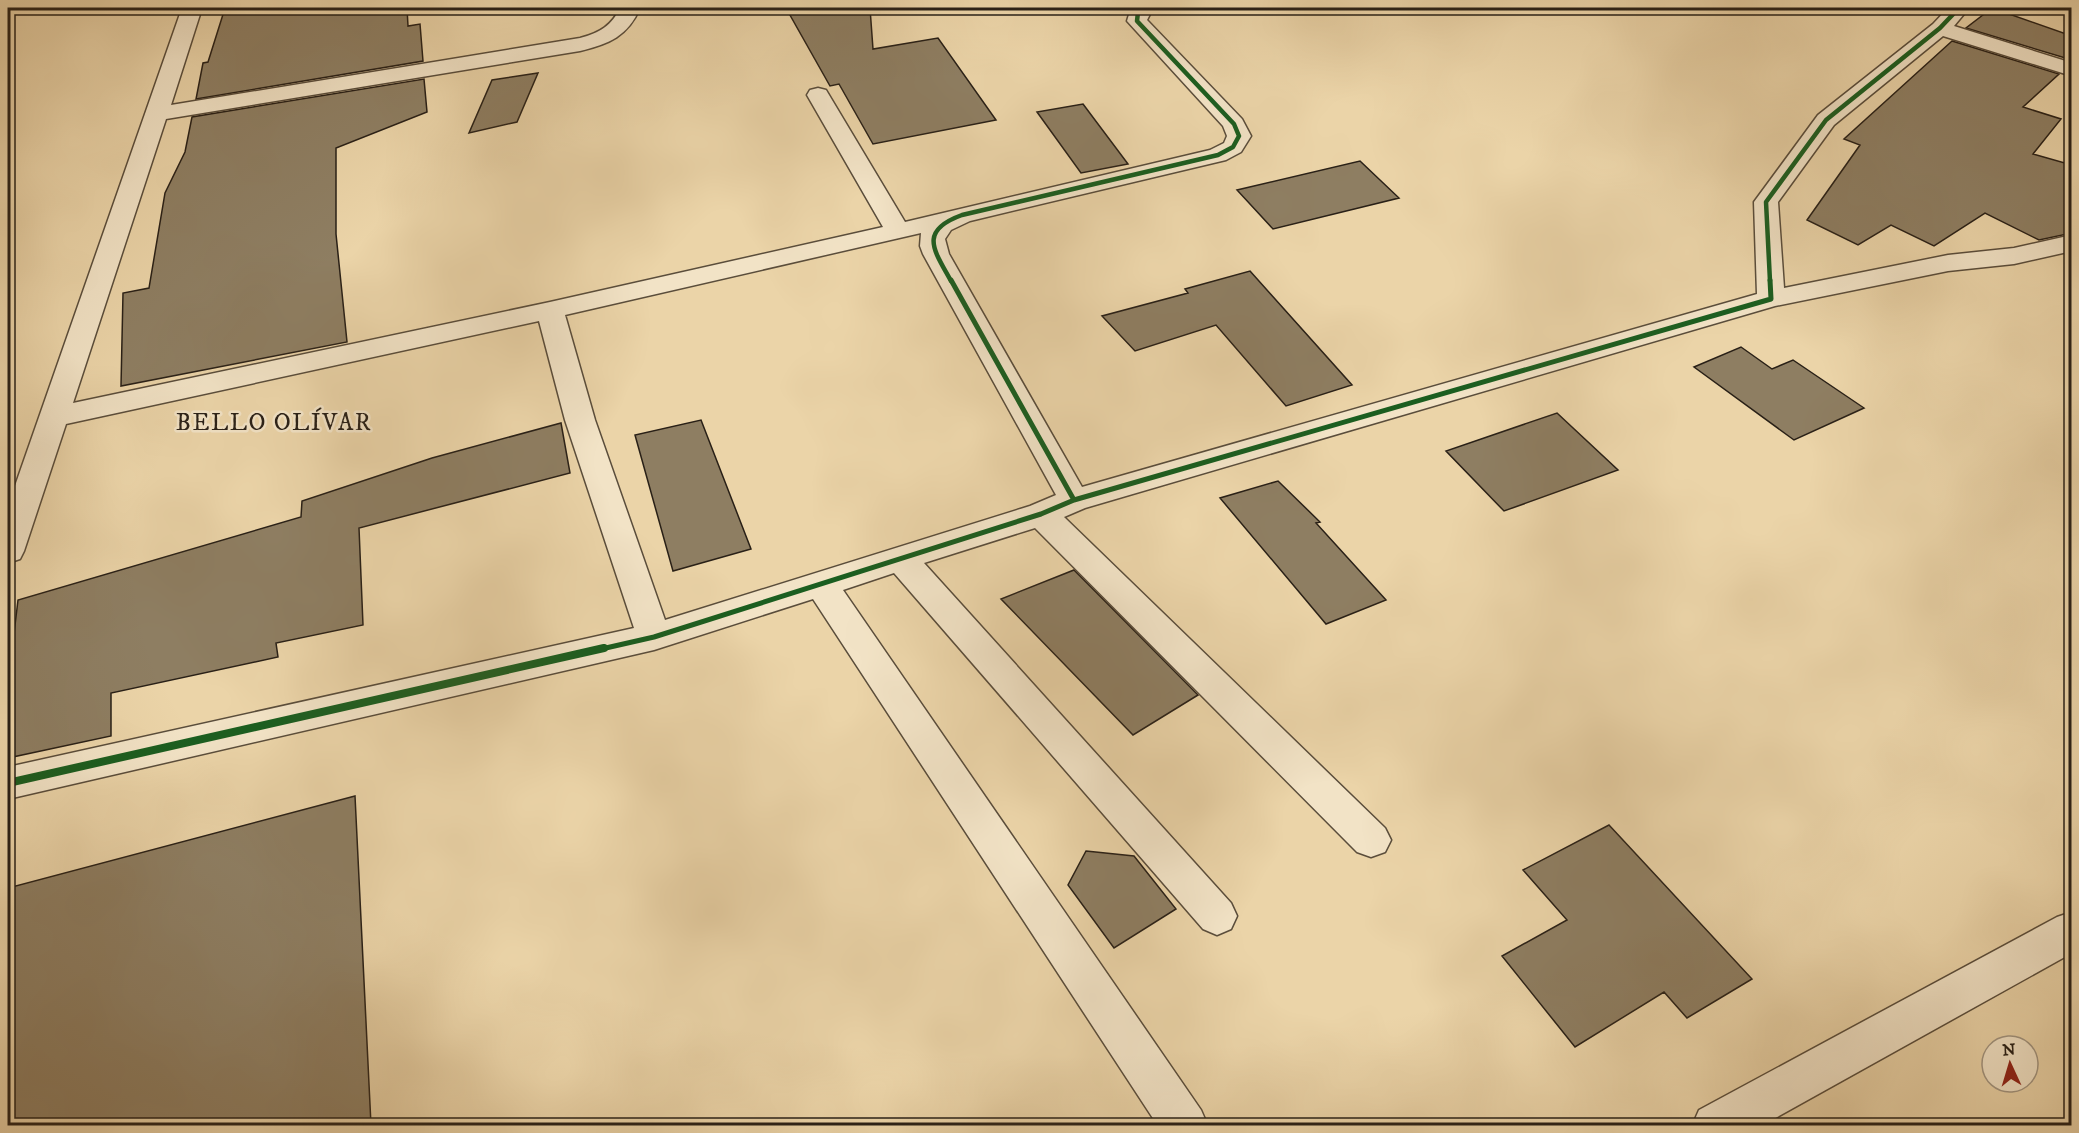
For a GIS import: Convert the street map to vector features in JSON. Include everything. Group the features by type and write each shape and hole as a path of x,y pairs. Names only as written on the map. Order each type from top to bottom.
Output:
{"street":[{"path":"8,552 192,8"},
{"path":"155,114 558,49 602,39 620,28 630,8"},
{"path":"53,417 550,310 951,219 1218,155 1237,142 1238,129 1137,21 1138,12 1143,8"},
{"path":"1771,299 1766,202 1826,120 1949,18 2072,70"},
{"path":"818,95 898,231"},
{"path":"951,219 935,230 931,238 932,246 1074,500"},
{"path":"8,783 654,637 1041,514 1074,500 1771,299 1948,263 2014,256 2072,243"},
{"path":"550,310 580,420 654,637"},
{"path":"1041,514 1371,840"},
{"path":"900,558 1217,916"},
{"path":"820,583 1185,1125"},
{"path":"1716,1125 2072,931"}],"building":[{"path":"225,8 407,8 408,26 420,24 423,61 196,99 203,63 208,62"},
{"path":"786,8 870,8 873,49 938,38 996,120 873,144 839,84 830,86"},
{"path":"1992,8 2072,36 2072,60 1966,28"},
{"path":"1952,41 2059,74 2023,107 2061,119 2033,154 2072,165 2072,233 2039,240 1985,213 1934,246 1891,225 1858,245 1807,220 1860,145 1844,139"},
{"path":"538,73 517,122 469,133 492,80"},
{"path":"424,79 427,112 336,148 336,234 347,342 121,386 123,293 149,288 165,193 185,152 192,117"},
{"path":"1083,104 1128,164 1081,173 1037,112"},
{"path":"1360,161 1399,198 1273,229 1237,190"},
{"path":"1250,271 1352,385 1286,406 1216,325 1135,351 1102,316 1188,293 1185,289"},
{"path":"1741,347 1772,369 1793,360 1864,408 1794,440 1694,367"},
{"path":"1557,413 1618,470 1504,511 1446,451"},
{"path":"701,420 751,549 673,571 635,435"},
{"path":"561,423 570,473 359,528 363,625 276,643 278,657 111,693 111,736 8,758 8,684 18,600 301,517 302,501 432,458"},
{"path":"1278,481 1320,522 1316,523 1386,600 1326,624 1220,498"},
{"path":"1074,570 1198,695 1133,735 1001,599"},
{"path":"355,796 371,1125 8,1125 8,888"},
{"path":"1609,825 1752,979 1687,1018 1664,992 1575,1047 1502,956 1567,920 1523,870"},
{"path":"1086,851 1134,856 1176,909 1114,948 1068,885"}],"cycle path":[{"path":"1074,500 936,254 932,239 937,228 962,215 1218,155 1233,147 1239,136 1234,124 1137,21 1138,12 1143,8"},
{"path":"8,783 654,637 1041,514 1074,500 1771,299 1766,202 1826,120 1940,28 1959,8"}],"district":[{"name":"BELLO OLÍVAR","path":"274,423"}]}
